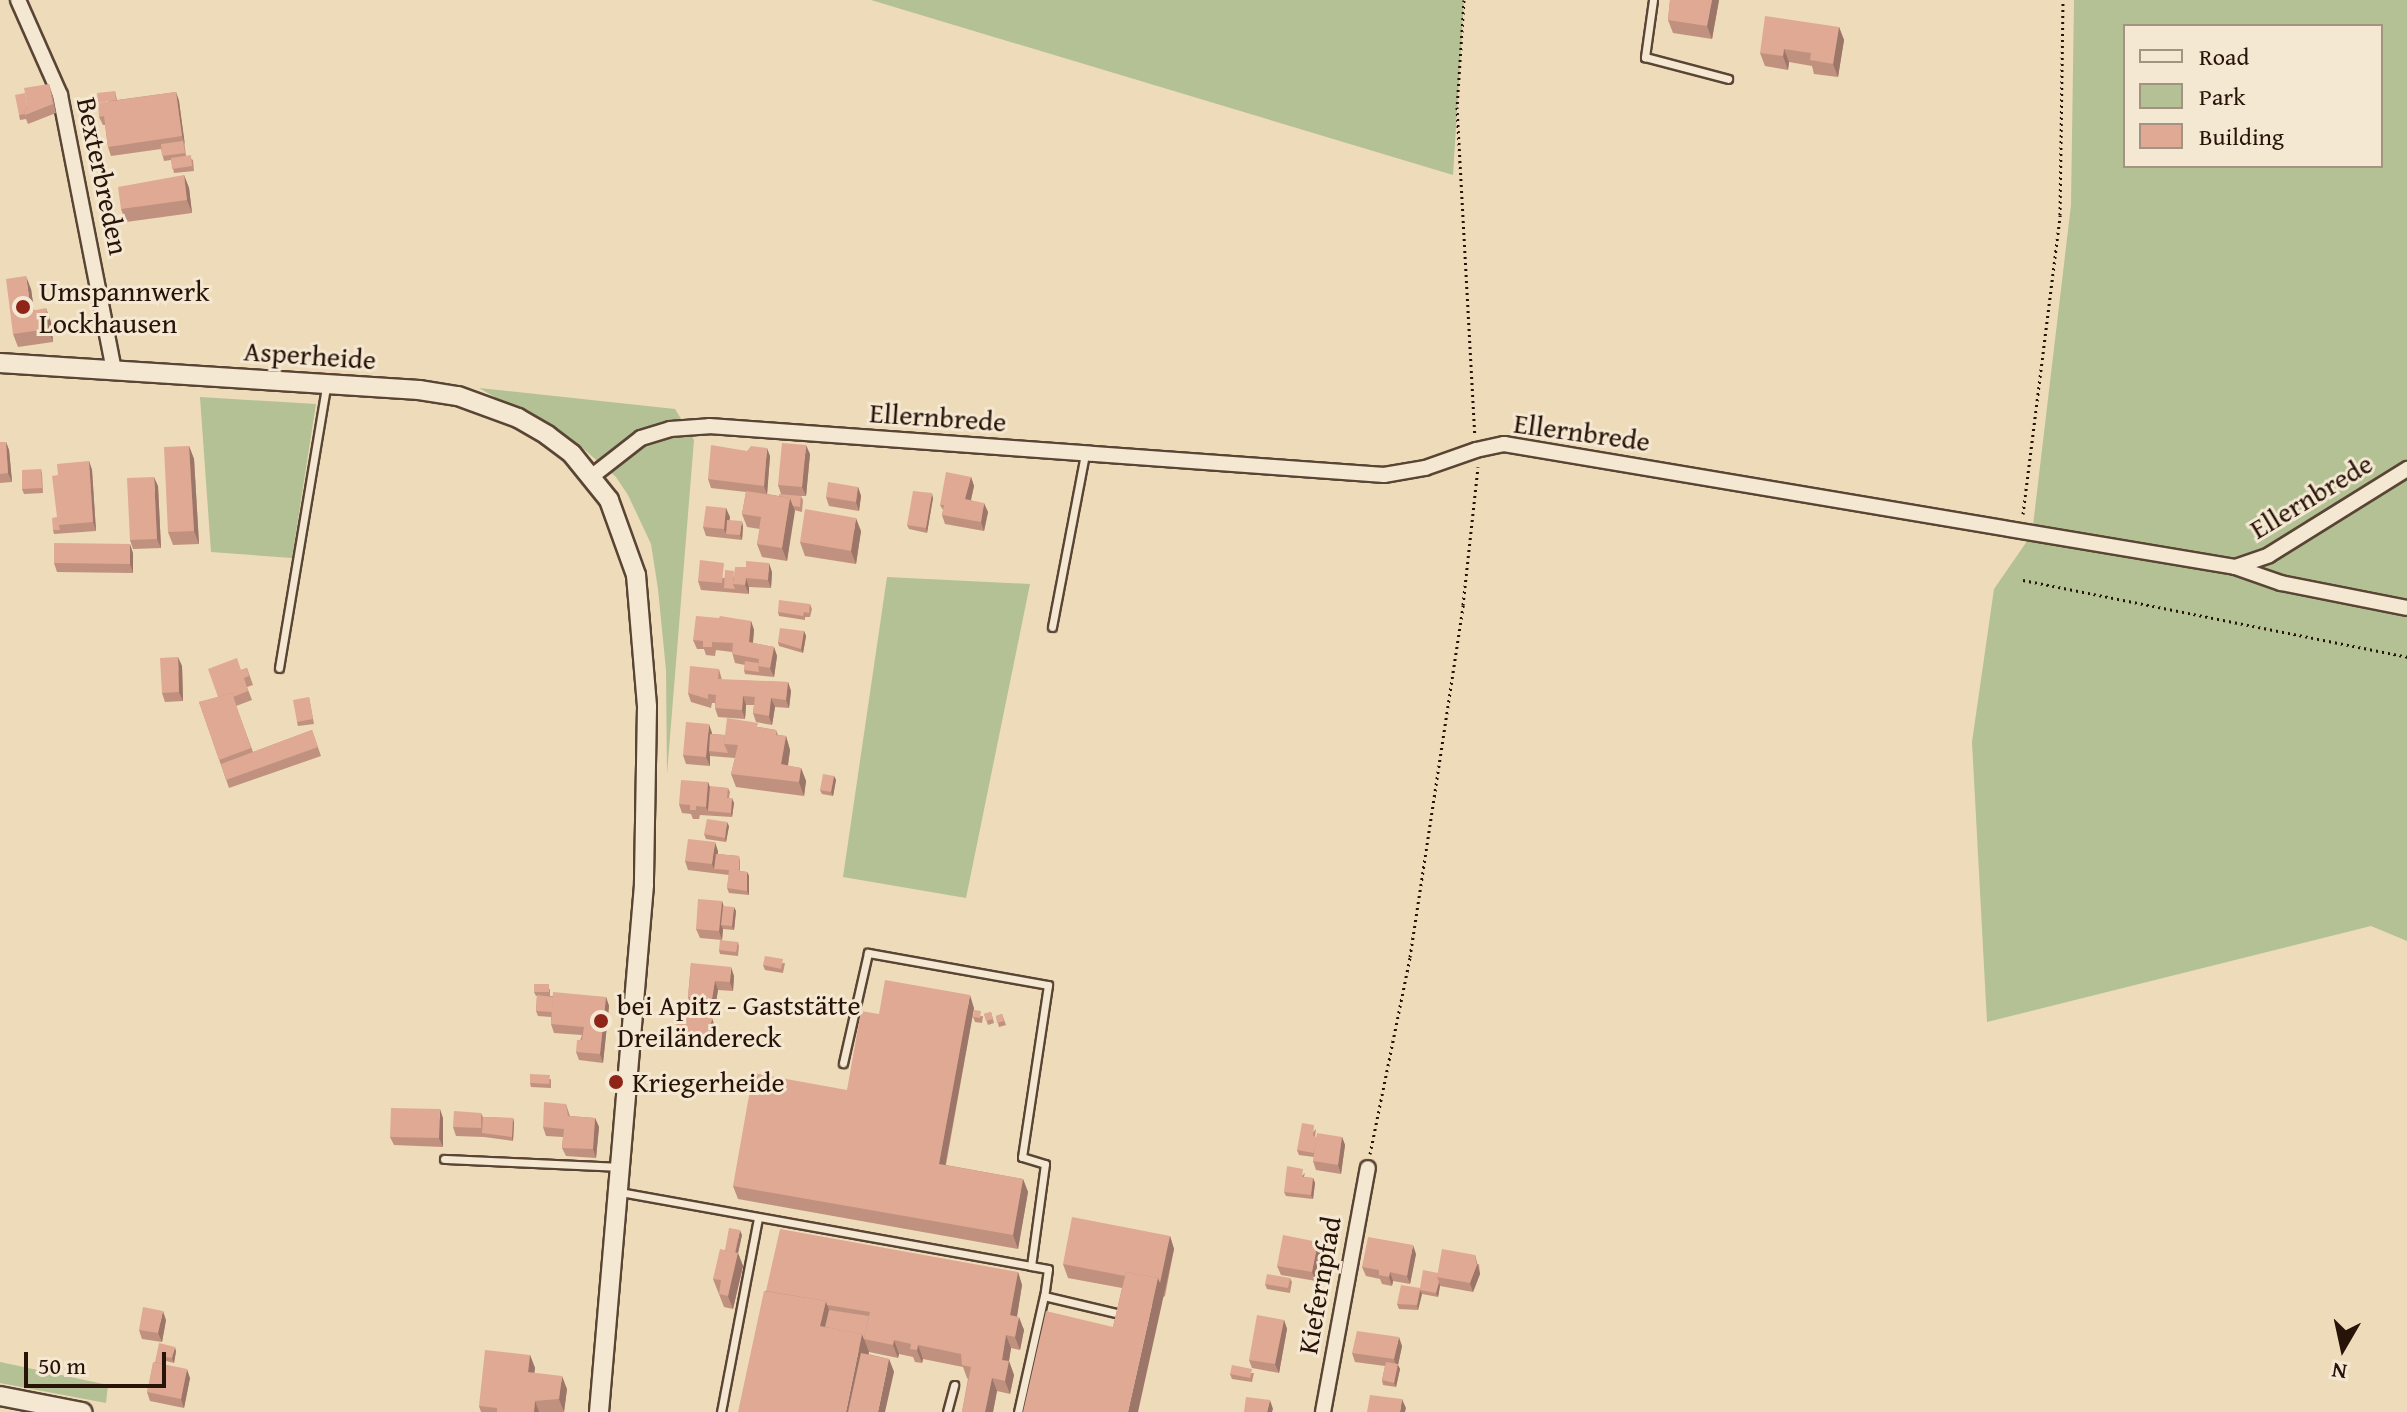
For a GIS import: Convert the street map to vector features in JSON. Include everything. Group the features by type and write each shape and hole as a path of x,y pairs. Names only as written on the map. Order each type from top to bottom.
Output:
{"street":[{"name":"Bexterbreden","path":"18,0 60,95 114,370"},
{"name":"Asperheide","path":"0,363 419,390 489,405 547,435 572,454 591,477"},
{"name":"Ellernbrede","path":"591,477 641,438 670,429 709,426 1384,475 1425,468 1504,444 2235,567 2269,555 2407,469"},
{"path":"591,477 609,500 630,550 641,603 645,657 644,885 599,1412"},
{"path":"2235,567 2281,583 2407,608"},
{"name":"Kiefernpfad","path":"1323,1412 1368,1168"},
{"path":"0,1396 27,1406 82,1412"}],"lane":[{"path":"1653,0 1645,57 1728,79"},
{"path":"279,668 326,384"},
{"path":"1052,627 1085,454"},
{"path":"843,1063 868,953 1048,985 1022,1157 1045,1164 1031,1266"},
{"path":"444,1159 620,1167"},
{"path":"618,1192 1048,1269 1018,1412"},
{"path":"721,1412 758,1218"},
{"path":"1044,1296 1116,1313"},
{"path":"947,1412 954,1385"}],"path":[{"path":"1368,1168 1410,957 1479,474 1457,107 1464,0"},
{"path":"2021,530 2060,215 2063,0"},
{"path":"2023,580 2407,657"}],"green space":[{"path":"871,0 1464,0 1453,175"},
{"path":"2074,0 2407,0 2407,941 2371,926 1987,1022 1972,742 1994,589 2032,534 2071,205"},
{"path":"479,388 675,409 694,440 667,774 666,670 658,589 651,544 628,495 616,477 579,445"},
{"path":"200,397 316,404 292,558 211,552"},
{"path":"887,577 1030,584 966,898 843,877"},
{"path":"0,1362 108,1385 106,1403 0,1383"}],"building":[{"path":"1670,0 1712,0 1707,26 1668,20"},
{"path":"1765,16 1839,27 1833,64 1810,60 1811,53 1784,49 1783,56 1760,53"},
{"path":"49,84 53,104 25,115 24,110 28,109 24,88"},
{"path":"115,91 116,100 98,103 97,93"},
{"path":"176,92 182,136 108,147 104,116 99,117 98,103"},
{"path":"25,93 28,109 24,110 25,114 19,115 15,95"},
{"path":"183,141 185,153 162,156 161,144"},
{"path":"191,155 192,166 172,169 171,158"},
{"path":"184,175 187,200 121,209 118,187"},
{"path":"26,276 31,311 46,308 48,329 13,334 6,279"},
{"path":"0,442 6,442 8,473 0,474"},
{"path":"782,443 806,445 802,487 778,485"},
{"path":"711,445 747,451 751,446 767,448 764,486 708,479"},
{"path":"189,446 194,531 168,532 164,447"},
{"path":"89,461 93,522 58,525 52,476 58,475 57,464"},
{"path":"41,469 42,488 22,489 22,470"},
{"path":"946,472 971,477 965,499 984,503 981,522 942,515 944,505 940,505"},
{"path":"154,477 157,539 130,540 127,478"},
{"path":"828,482 858,487 856,502 826,497"},
{"path":"746,491 790,498 782,548 757,544 761,517 742,514"},
{"path":"913,491 932,493 926,528 907,525"},
{"path":"779,494 801,496 800,507 793,506 790,498"},
{"path":"706,506 726,508 724,529 703,527"},
{"path":"805,509 856,518 851,551 800,542"},
{"path":"57,517 60,530 53,530 52,518"},
{"path":"727,520 742,521 740,535 726,534"},
{"path":"54,543 130,544 130,564 54,563"},
{"path":"700,560 724,563 722,583 698,581"},
{"path":"746,561 769,563 768,580 746,578 745,585 733,584 735,567 746,567"},
{"path":"725,570 734,571 735,589 724,588"},
{"path":"779,600 810,604 809,613 804,612 803,616 778,612"},
{"path":"696,616 751,621 749,642 774,647 770,668 758,666 759,659 732,654 733,643 712,642 712,647 703,647 703,641 693,640"},
{"path":"780,628 804,631 801,649 778,642"},
{"path":"178,657 179,692 162,693 160,658"},
{"path":"237,658 241,670 247,668 249,676 244,678 248,691 233,697 232,693 218,697 208,669"},
{"path":"745,661 758,663 759,672 744,670"},
{"path":"690,666 719,669 718,679 788,682 786,700 771,698 769,716 753,713 755,697 743,696 742,710 715,708 716,695 708,694 708,699 688,693"},
{"path":"232,693 251,748 219,760 199,702"},
{"path":"309,697 313,719 297,722 293,700"},
{"path":"727,718 758,723 757,727 776,730 776,735 786,736 781,764 801,768 799,782 731,774 738,745 724,744"},
{"path":"686,722 709,724 706,757 683,755"},
{"path":"312,730 318,747 226,780 221,764"},
{"path":"710,734 725,735 724,744 728,753 709,751"},
{"path":"823,774 834,776 831,792 820,790"},
{"path":"681,780 708,782 706,807 696,806 696,810 690,810 690,805 679,804"},
{"path":"710,786 728,788 727,798 732,798 731,813 708,811"},
{"path":"707,819 727,822 725,838 704,834"},
{"path":"688,839 715,842 712,864 685,861"},
{"path":"716,854 739,856 739,871 747,872 747,891 727,888 729,870 714,869"},
{"path":"698,899 722,901 719,931 696,929"},
{"path":"723,906 734,907 732,926 721,925"},
{"path":"720,940 738,942 736,952 719,950"},
{"path":"765,956 783,959 781,969 763,965"},
{"path":"691,963 731,967 730,982 715,981 712,999 688,997"},
{"path":"885,980 970,995 939,1164 1023,1179 1013,1235 733,1186 753,1073 847,1090 861,1011 879,1014"},
{"path":"534,984 549,984 549,992 534,992"},
{"path":"553,992 606,997 600,1054 576,1052 577,1040 582,1040 584,1027 551,1024"},
{"path":"537,995 553,997 552,1012 536,1011"},
{"path":"974,1010 981,1011 980,1018 973,1017"},
{"path":"991,1012 993,1019 986,1021 984,1014"},
{"path":"678,1013 712,1018 708,1038 675,1033"},
{"path":"1002,1014 1004,1021 997,1023 996,1016"},
{"path":"530,1074 550,1075 549,1084 530,1083"},
{"path":"544,1102 566,1104 568,1116 595,1118 593,1149 562,1148 564,1129 543,1127"},
{"path":"391,1108 440,1109 439,1138 390,1137"},
{"path":"454,1111 481,1113 481,1128 453,1127"},
{"path":"483,1117 513,1118 512,1137 482,1133"},
{"path":"1302,1123 1314,1125 1313,1136 1317,1137 1314,1153 1297,1150"},
{"path":"1317,1133 1342,1137 1338,1165 1313,1161"},
{"path":"1287,1166 1303,1169 1302,1177 1313,1178 1311,1195 1284,1192"},
{"path":"1072,1217 1170,1236 1160,1283 1158,1278 1126,1272 1125,1276 1063,1264"},
{"path":"729,1228 740,1230 735,1253 725,1250"},
{"path":"780,1229 1018,1272 1010,1315 1019,1317 1015,1337 1006,1335 1002,1360 1009,1361 1005,1381 992,1378 985,1412 962,1412 971,1367 962,1365 961,1354 918,1345 917,1350 910,1349 911,1344 894,1340 893,1345 864,1339 870,1312 766,1291"},
{"path":"1283,1235 1318,1242 1312,1272 1277,1266"},
{"path":"1368,1237 1413,1245 1407,1276 1390,1272 1389,1277 1379,1275 1379,1270 1362,1267"},
{"path":"720,1249 738,1253 728,1296 719,1294 721,1280 713,1279"},
{"path":"1442,1249 1475,1255 1477,1265 1470,1283 1437,1277"},
{"path":"1423,1270 1438,1273 1436,1293 1420,1290 1417,1305 1397,1304 1401,1285 1420,1288"},
{"path":"1126,1272 1158,1278 1128,1412 1023,1412 1046,1311 1113,1327"},
{"path":"1267,1274 1290,1278 1288,1288 1265,1284"},
{"path":"764,1291 826,1301 820,1326 862,1334 846,1412 738,1412"},
{"path":"143,1307 163,1311 158,1333 139,1330"},
{"path":"829,1310 869,1316 864,1339 862,1334 825,1327"},
{"path":"1257,1315 1284,1320 1275,1364 1249,1360"},
{"path":"1357,1331 1399,1337 1394,1359 1352,1353"},
{"path":"159,1343 175,1347 172,1358 165,1357 163,1364 155,1362"},
{"path":"485,1350 530,1355 528,1372 562,1376 559,1399 535,1401 534,1412 497,1412 497,1408 479,1406"},
{"path":"861,1353 889,1359 878,1412 848,1412"},
{"path":"153,1362 187,1369 181,1399 147,1392"},
{"path":"1386,1362 1398,1364 1394,1383 1382,1380"},
{"path":"1232,1365 1252,1369 1250,1378 1230,1374"},
{"path":"1370,1395 1402,1399 1400,1412 1367,1412"},
{"path":"1246,1397 1270,1400 1267,1412 1244,1412"}],"place":[{"name":"Umspannwerk Lockhausen","path":"23,307"},
{"name":"bei Apitz - Gaststätte Dreiländereck","path":"601,1021"},
{"name":"Kriegerheide","path":"616,1082"}]}
